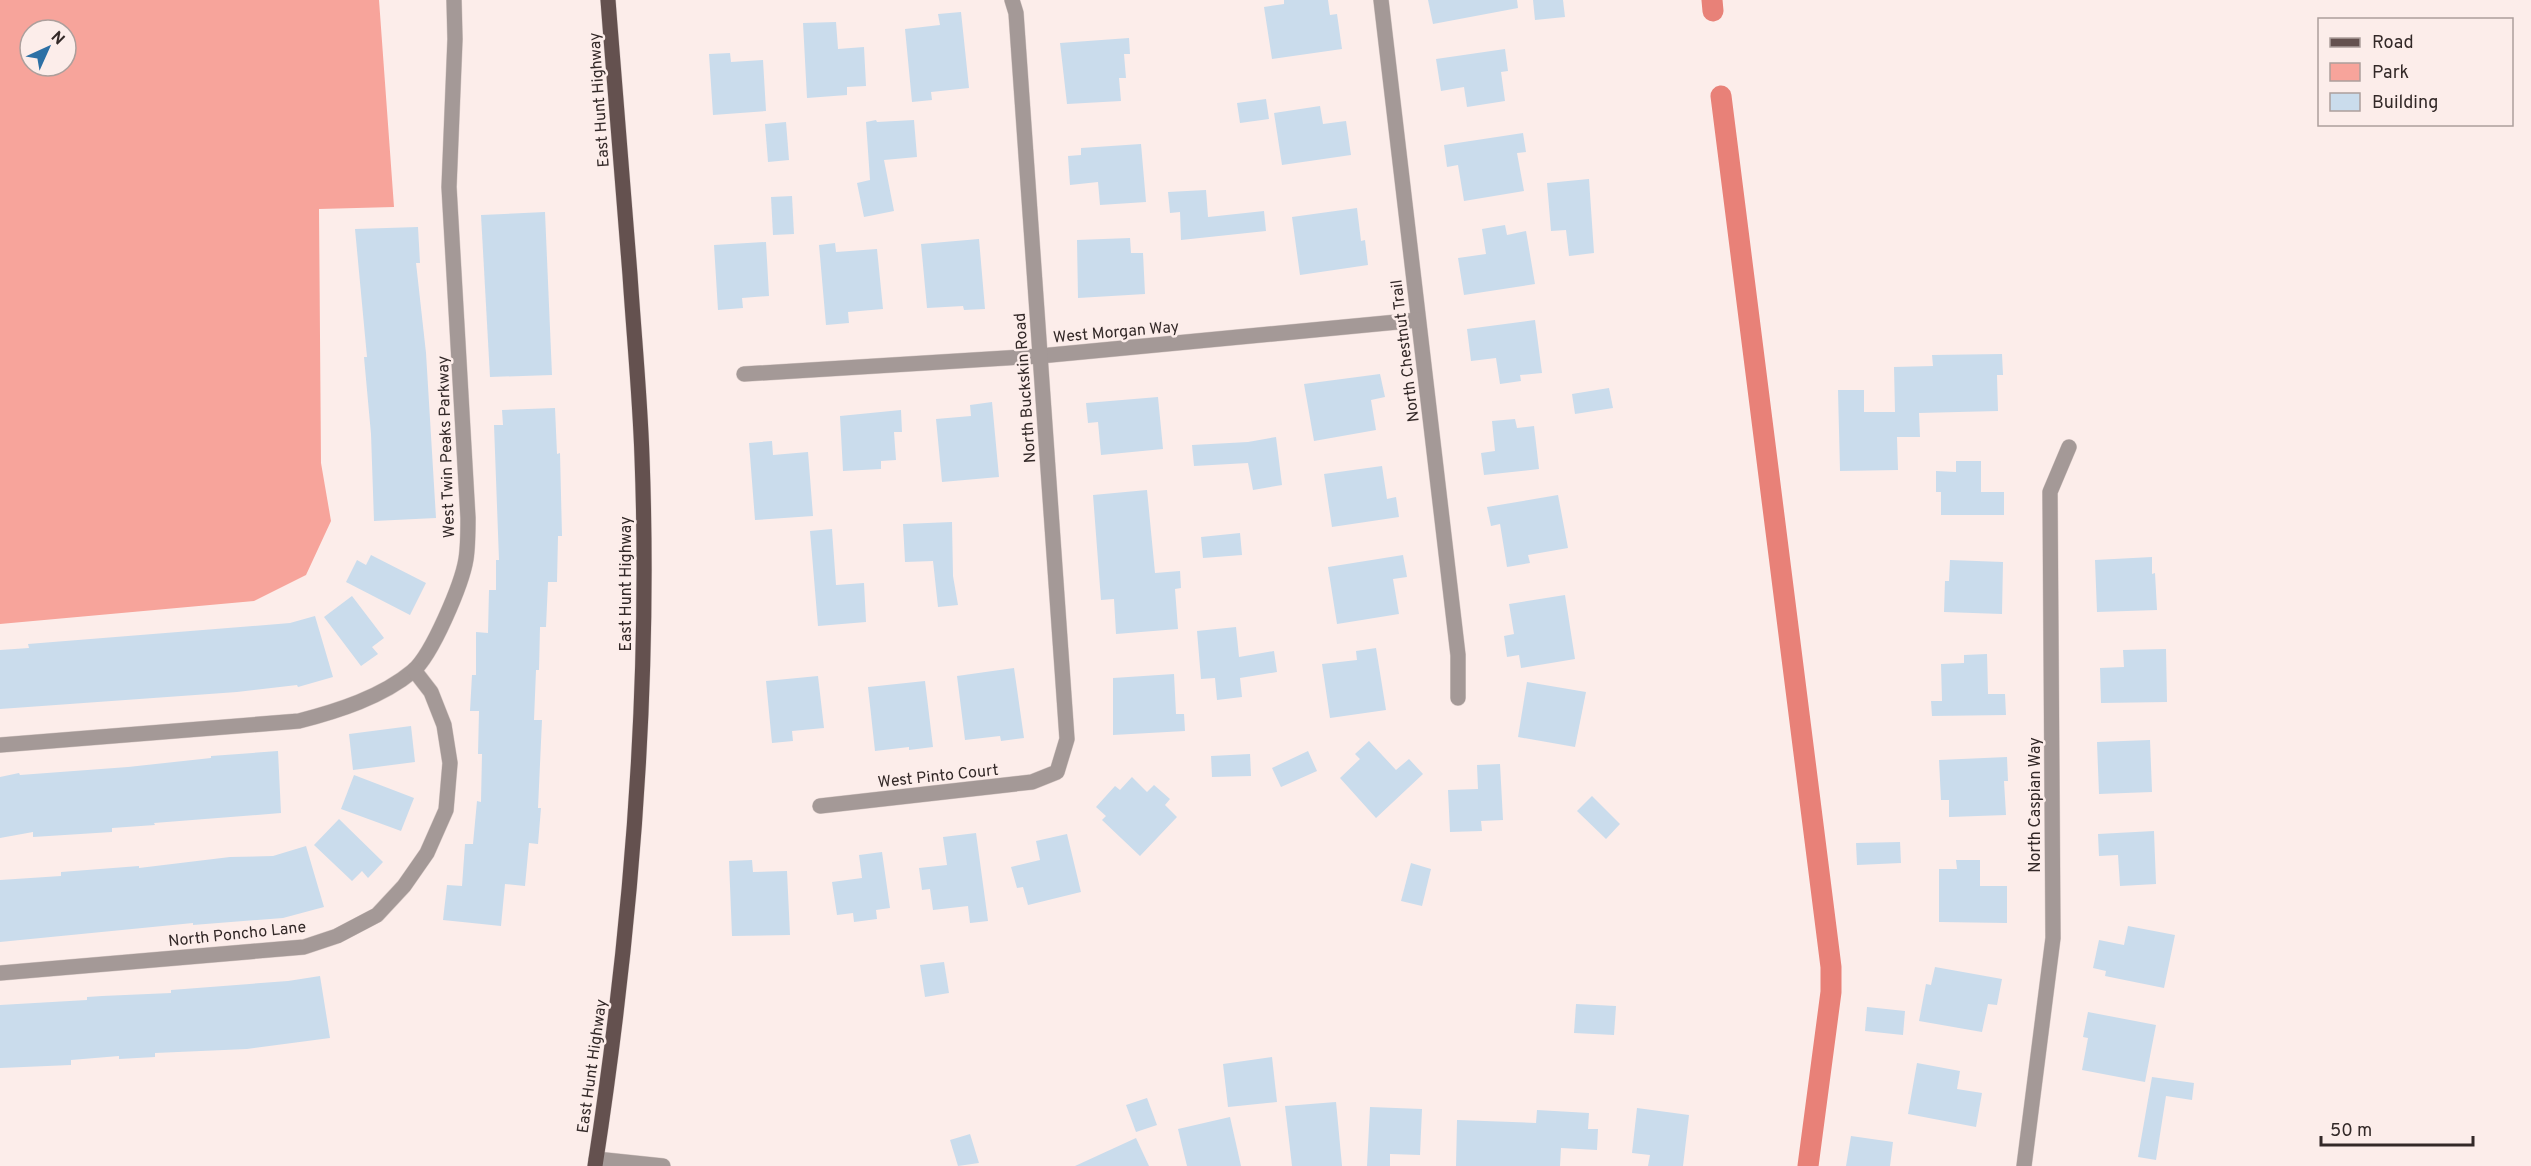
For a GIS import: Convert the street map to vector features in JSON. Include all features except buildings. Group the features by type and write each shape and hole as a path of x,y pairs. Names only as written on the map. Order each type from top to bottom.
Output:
{"main road":[{"name":"East Hunt Highway","path":"595,1162 616,1022 629,887 639,750 644,568 642,456 608,0"}],"street":[{"name":"West Twin Peaks Parkway","path":"0,745 299,721 331,713 375,695 414,670 440,631 466,561 468,518 449,188 454,0"},
{"name":"North Buckskin Road","path":"1012,0 1016,13 1067,739 1057,772"},
{"name":"North Chestnut Trail","path":"1381,0 1458,655 1458,698"},
{"name":"West Morgan Way","path":"744,374 1040,356 1418,320"},
{"name":"North Caspian Way","path":"2024,1166 2053,938 2050,492 2069,447"},
{"name":"North Poncho Lane","path":"0,972 304,947 337,936 376,915 404,886 427,853 446,810 450,763 444,725 431,692 414,670"},
{"name":"West Pinto Court","path":"820,806 1032,782 1057,772"},
{"path":"595,1162 663,1166"}],"green space":[{"path":"0,0 379,0 394,207 319,209 321,463 331,521 306,575 254,601 0,624"}],"waterway":[{"path":"1712,0 1713,11"},
{"path":"1721,96 1831,967 1831,992 1808,1166"}]}
